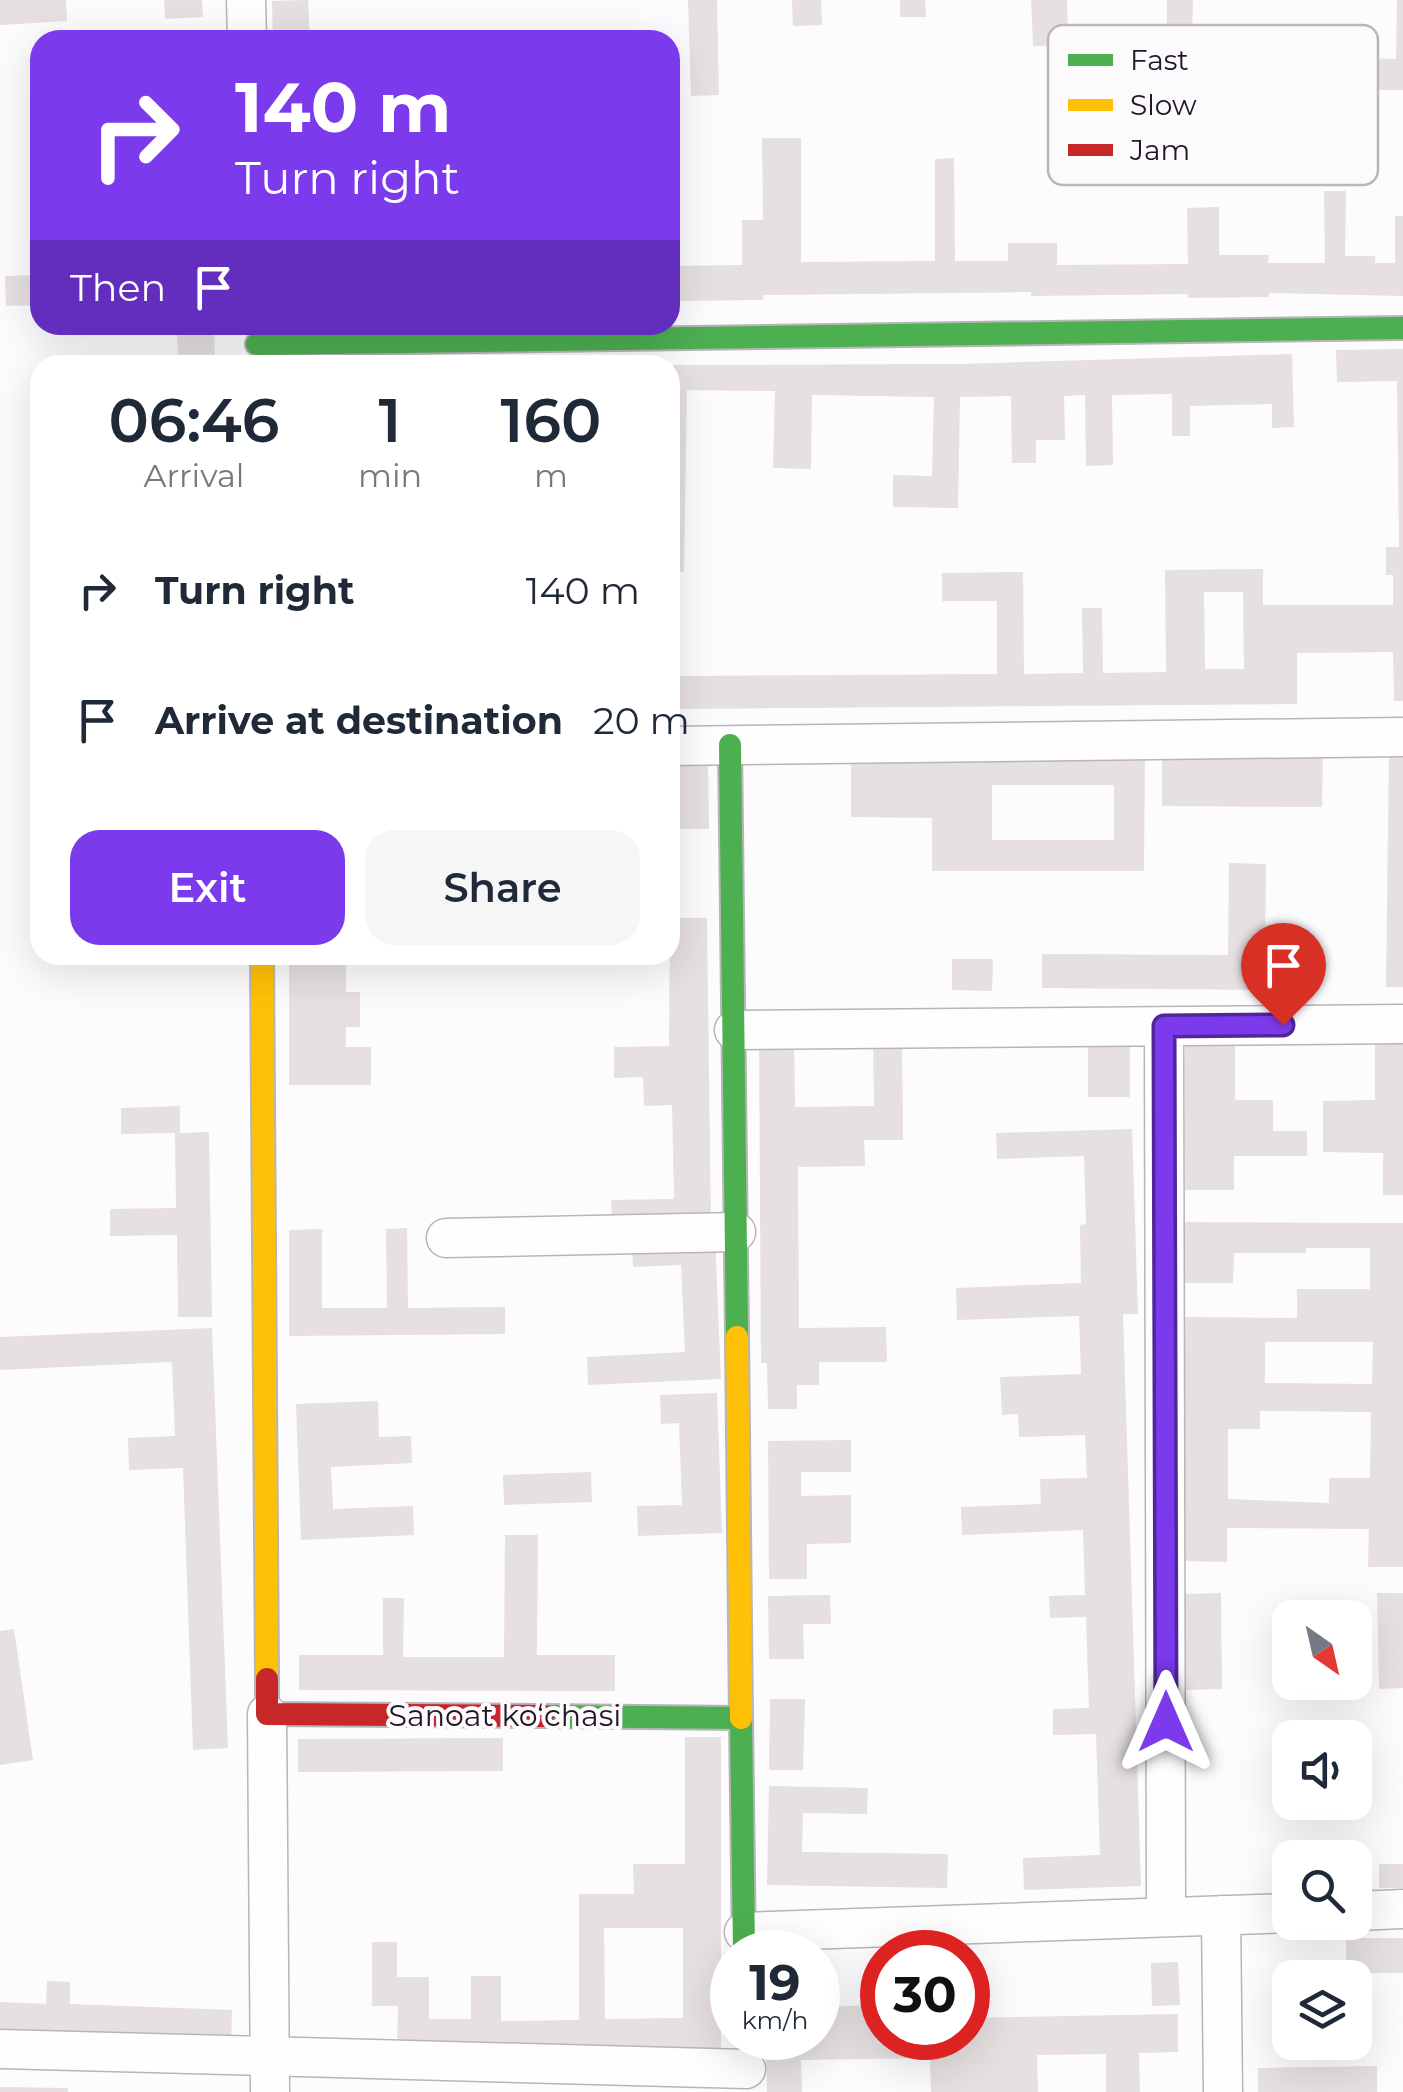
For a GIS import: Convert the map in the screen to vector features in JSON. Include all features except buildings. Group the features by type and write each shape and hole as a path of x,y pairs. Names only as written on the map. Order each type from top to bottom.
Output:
{"street":[{"path":"246,0 247,30"},
{"path":"257,345 1403,328"},
{"path":"680,746 1403,737"},
{"path":"730,745 744,1930"},
{"path":"262,965 270,2074"},
{"path":"734,1030 1403,1024"},
{"path":"1164,1026 1166,1916"},
{"path":"446,1238 736,1232"},
{"name":"Sanoat koʻchasi","path":"268,1714 741,1718"},
{"path":"1372,1911 1403,1910"},
{"path":"840,1936 1272,1913"},
{"path":"1222,1914 1223,2092"},
{"path":"0,2050 270,2074 746,2066"}],"traffic: fast":[{"path":"257,344 1403,328"},
{"path":"730,745 737,1337"},
{"path":"543,1716 741,1718 744,1930"}],"traffic: slow":[{"path":"262,965 267,1679"},
{"path":"737,1337 741,1718"}],"traffic: jam":[{"path":"267,1679 267,1714 543,1716"}],"route":[{"path":"1166,1722 1164,1026 1283,1025"}]}
